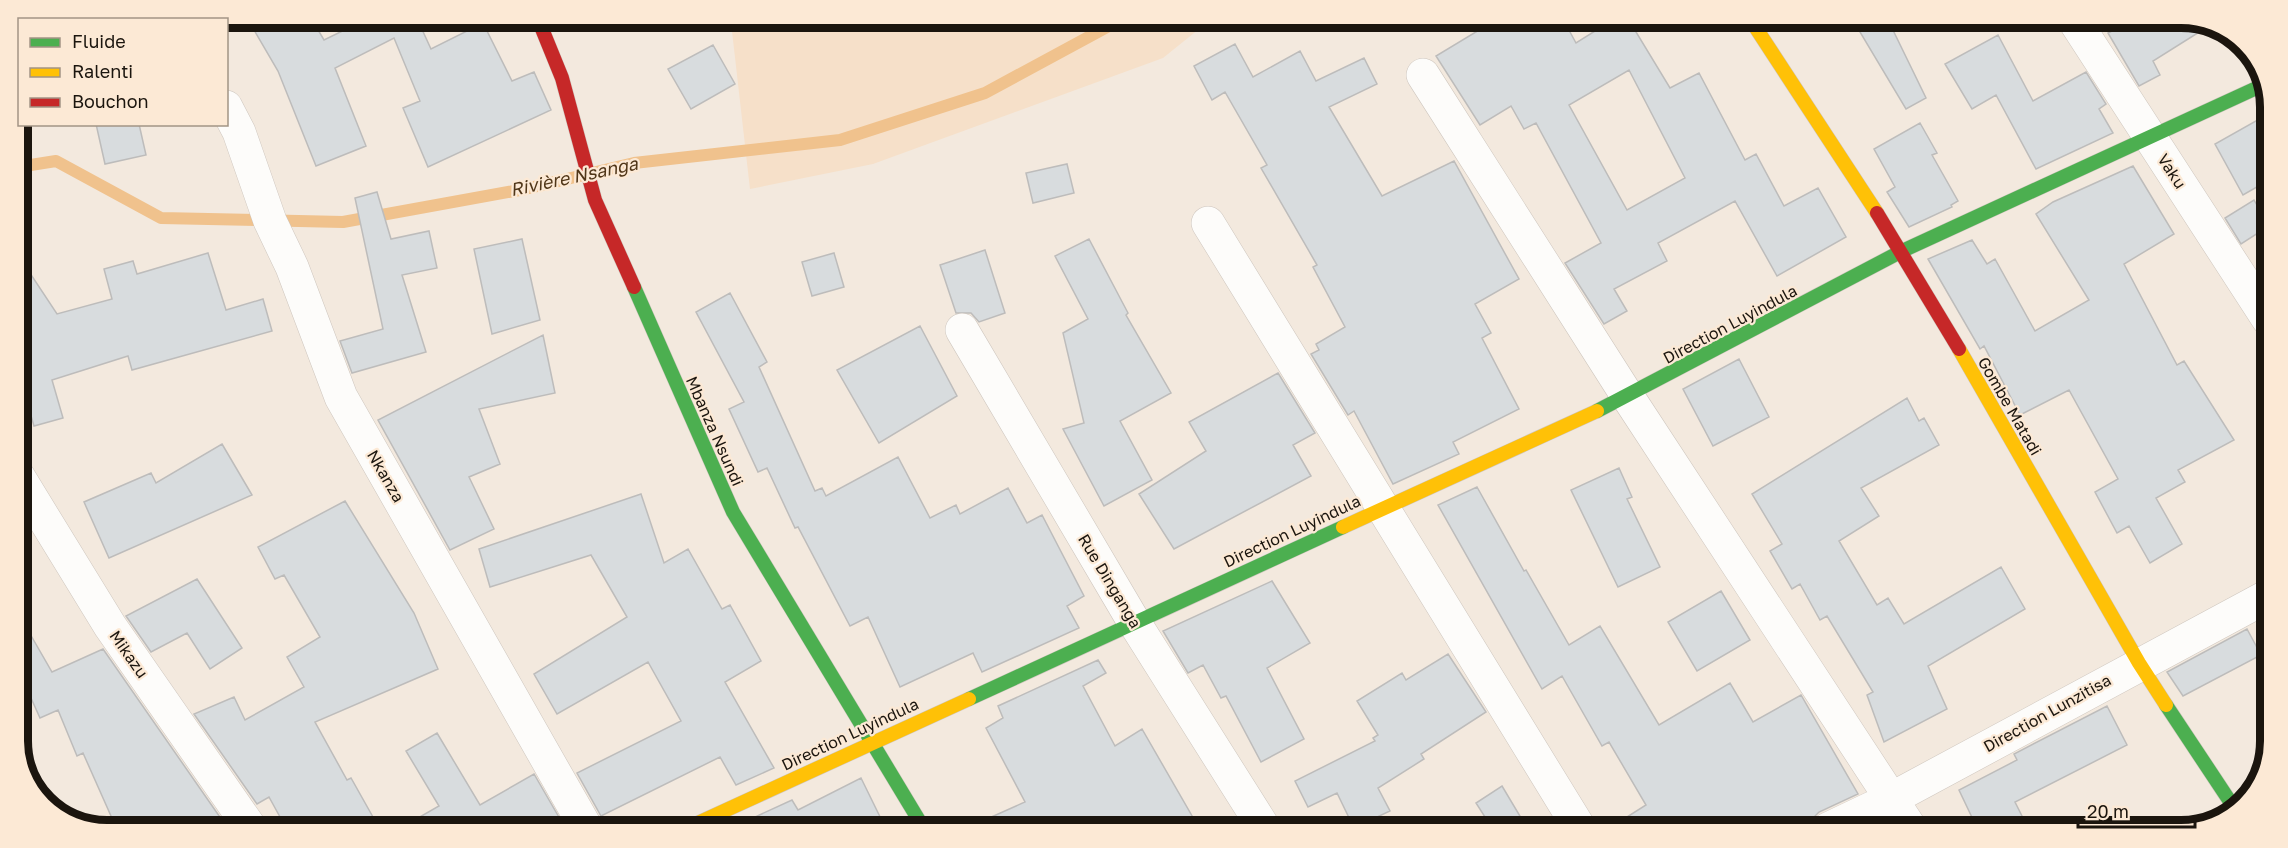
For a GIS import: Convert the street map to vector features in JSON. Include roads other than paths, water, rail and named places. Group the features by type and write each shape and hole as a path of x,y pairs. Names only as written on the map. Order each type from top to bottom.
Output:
{"street":[{"name":"Mbanza Nsundi","path":"542,28 562,78 595,200 733,512 919,820"},
{"name":"Gombe Matadi","path":"1756,28 1902,251 2139,663 2230,802"},
{"name":"Vaku","path":"2080,28 2259,306"},
{"path":"1423,75 1629,397 1905,820"},
{"name":"Direction Luyindula","path":"701,820 1629,397 1902,251 2257,88"},
{"name":"Nkanza","path":"228,111 239,132 270,222 292,267 341,397 582,820"},
{"path":"1208,223 1575,820"},
{"name":"Rue Dinganga","path":"962,330 1134,622 1259,820"},
{"name":"Mikazu","path":"29,494 110,626 246,820"},
{"name":"Direction Lunzitisa","path":"1847,820 1891,799 2139,663 2260,600"}],"waterway":[{"name":"Rivière Nsanga","path":"29,165 56,161 161,218 343,222 525,189 634,163 840,140 985,93 1105,28"}]}
